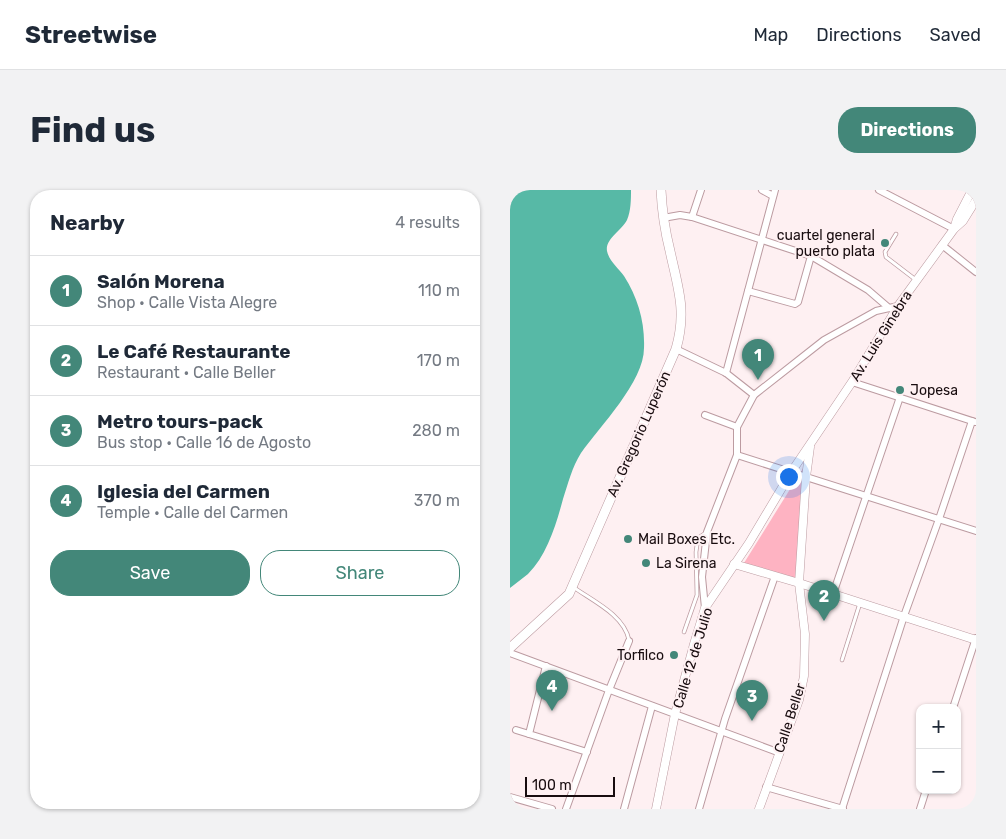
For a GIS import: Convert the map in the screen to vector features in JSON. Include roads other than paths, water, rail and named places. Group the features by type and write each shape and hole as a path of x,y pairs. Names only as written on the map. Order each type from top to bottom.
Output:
{"main road":[{"name":"Av. Gregorio Luperón","path":"510,648 568,594 676,349 681,333 681,302 663,218 661,190"}],"street":[{"path":"692,217 701,190"},
{"path":"726,373 774,193 762,190"},
{"path":"879,190 954,229"},
{"name":"Av. Luis Ginebra","path":"954,229 972,190"},
{"name":"Av. Luis Ginebra","path":"811,445 898,306 954,229 963,221 976,200"},
{"path":"663,218 680,215 692,217 762,238 811,256 868,290 889,308"},
{"path":"942,245 976,272"},
{"path":"748,291 795,304 798,302 811,256"},
{"path":"705,608 702,577 707,532 737,455 737,427 754,395 824,340 876,312 898,306"},
{"path":"676,349 726,373 754,395"},
{"path":"766,787 842,809 904,616 974,422 852,382"},
{"path":"833,594 900,398"},
{"path":"705,415 737,427"},
{"name":"Calle 12 de Julio","path":"656,809 675,714 705,608 792,471 811,445"},
{"name":"Calle Beller","path":"759,809 799,700 804,676 805,634 799,583 806,477 811,445"},
{"path":"737,455 976,531"},
{"path":"734,564 976,639 954,704"},
{"path":"699,809 725,719 775,576"},
{"path":"566,809 629,640"},
{"path":"510,653 780,753"},
{"path":"530,734 546,666"},
{"path":"624,809 652,706"},
{"path":"516,730 587,752"},
{"path":"920,809 925,794"},
{"path":"510,797 552,809"}],"lane":[{"path":"896,234 885,252 886,257 917,281"},
{"path":"684,632 697,595 696,552 698,538 707,532"},
{"path":"572,586 616,618 627,632 629,640"},
{"path":"842,660 860,602"}],"place":[{"name":"cuartel general puerto plata","path":"885,243"},
{"name":"Salón Morena","path":"758,380"},
{"name":"Jopesa","path":"900,390"},
{"name":"Mail Boxes Etc.","path":"628,539"},
{"name":"La Sirena","path":"646,563"},
{"name":"Le Café Restaurante","path":"824,621"},
{"name":"Torfilco","path":"674,655"},
{"name":"Iglesia del Carmen","path":"552,711"},
{"name":"Metro tours-pack","path":"752,721"}]}
